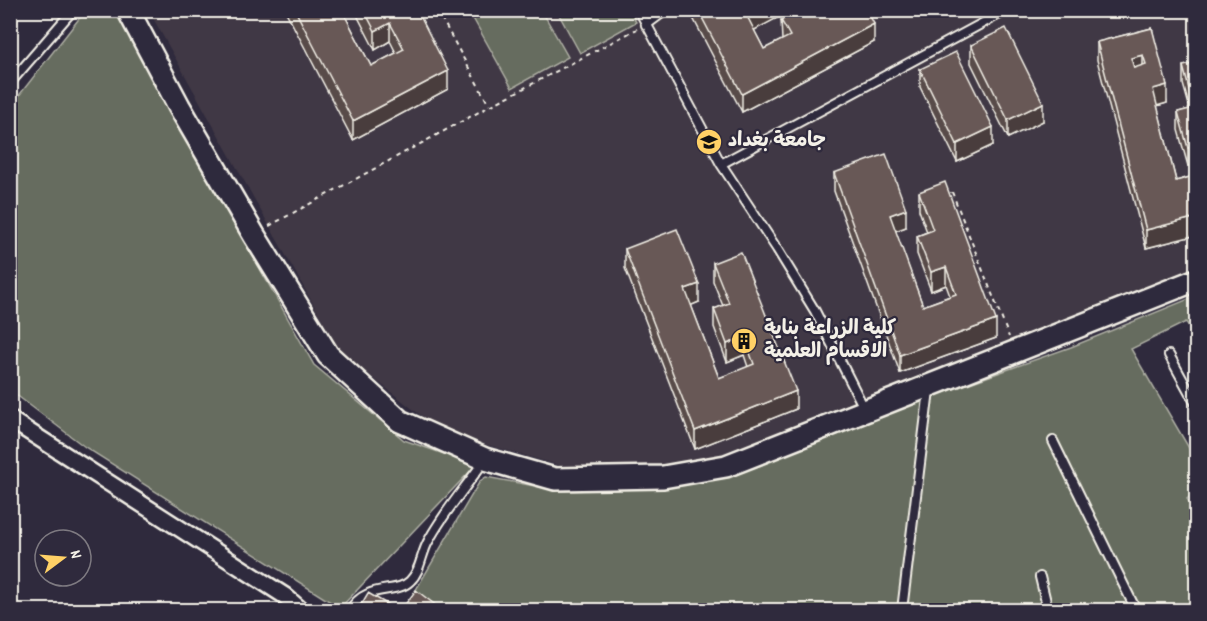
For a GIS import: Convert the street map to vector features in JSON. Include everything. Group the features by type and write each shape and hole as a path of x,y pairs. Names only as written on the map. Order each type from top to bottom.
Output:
{"street":[{"path":"128,10 179,106 328,356 399,421 485,459 555,479 663,477 726,466 1197,280"},
{"path":"10,418 285,596 301,610"}],"lane":[{"path":"10,83 73,10"},
{"path":"639,10 721,164 815,311 865,411"},
{"path":"646,25 666,10"},
{"path":"721,164 1007,10"},
{"path":"1169,355 1197,404"},
{"path":"902,610 929,385"},
{"path":"1053,441 1136,610"},
{"path":"350,610 354,604 374,591 409,583 416,573 429,539 485,459"},
{"path":"1040,577 1048,610"}],"path":[{"path":"437,10 490,106"},
{"path":"254,235 490,106 646,25"},
{"path":"952,192 1015,353"}],"shaded area":[{"name":"جامعة بغداد","path":"149,11 1196,11 1196,273 744,449 661,473 575,470 442,432 340,352"}],"green space":[{"path":"85,11 115,11 314,365 404,440 476,465 340,608 85,447 11,391 10,107"},
{"path":"469,11 542,11 568,57 512,88"},
{"path":"557,11 630,11 636,22 580,53"},
{"path":"1196,296 1196,338 1186,322 1131,349 1196,460 1196,492 1187,499 1196,511 1196,610 404,610 480,481 486,477 562,491 672,487 732,476 936,395 1071,347"}],"building":[{"path":"295,10 342,10 371,66 404,49 390,23 375,31 364,10 417,10 448,71 353,121"},
{"path":"698,10 758,10 747,16 764,49 790,36 781,20 800,10 818,10 822,17 834,10 867,10 874,24 742,94"},
{"path":"1006,28 1043,103 1008,120 971,45"},
{"path":"1152,28 1167,85 1153,89 1176,181 1197,175 1197,217 1146,230 1097,42","holes":["1143,55 1146,64 1134,68 1131,58"]},
{"path":"956,52 993,127 957,144 920,69"},
{"path":"1197,63 1197,146 1188,148 1178,112 1194,108 1183,66"},
{"path":"886,154 906,209 890,215 923,306 956,294 946,267 931,272 917,236 933,230 919,192 945,182 996,320 900,355 834,173"},
{"name":"كلية الزراعة بناية الاقسام العلمية","path":"677,229 699,284 685,289 719,378 754,364 744,337 727,344 714,309 729,303 713,263 741,252 796,391 695,431 625,249"},
{"path":"416,590 438,607 435,610 401,610"},
{"path":"368,593 397,610 358,610"}],"place":[{"name":"جامعة بغداد","path":"709,142"},
{"name":"كلية الزراعة بناية الاقسام العلمية","path":"744,341"}]}
